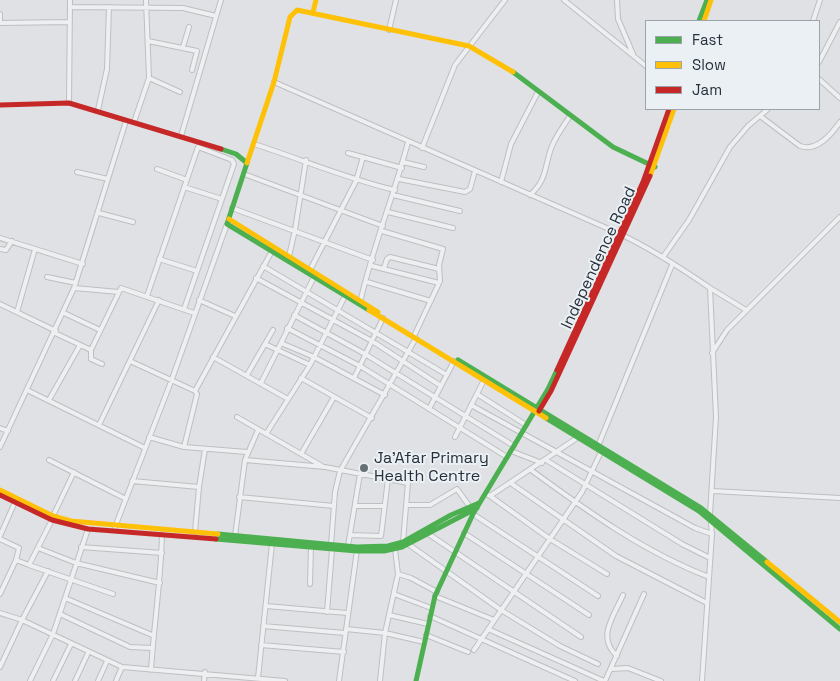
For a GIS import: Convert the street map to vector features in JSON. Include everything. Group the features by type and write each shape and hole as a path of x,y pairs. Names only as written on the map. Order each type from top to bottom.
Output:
{"main road":[{"path":"313,12 316,0"},
{"path":"699,20 706,0"},
{"path":"704,20 711,0"},
{"path":"228,222 274,82 290,17 297,10 469,46 507,68 612,147 653,165"},
{"path":"0,105 69,103 181,136 198,145 236,154 247,163"},
{"name":"Independence Road","path":"653,165 669,110"},
{"name":"Independence Road","path":"537,410 552,390 620,234 653,165 674,110"},
{"path":"228,222 344,296 360,303 416,336 648,478 712,521 840,622"},
{"path":"228,222 288,256 383,318 537,410 577,438 710,514 840,628"},
{"path":"416,681 431,608 436,594 473,514 478,505 488,495 512,448 537,410"},
{"path":"0,490 52,518 115,527 195,532 217,537 235,536 357,549 395,549 470,507 478,505"},
{"path":"0,495 52,518 88,528 217,537 312,547 348,546 357,549 406,543 478,505"}],"street":[{"path":"69,103 70,0"},
{"path":"134,122 149,78 146,0"},
{"path":"181,136 221,0"},
{"path":"389,30 396,0"},
{"path":"422,148 450,75 469,46 505,0"},
{"path":"564,0 645,65"},
{"path":"617,0 616,13 620,27 634,56"},
{"path":"813,20 820,0"},
{"path":"70,7 183,8 216,16"},
{"path":"98,110 107,69 109,7"},
{"path":"0,14 0,22 70,22"},
{"path":"820,60 840,22"},
{"path":"183,47 189,27"},
{"path":"148,41 183,47 197,52 192,70"},
{"path":"149,78 180,92"},
{"path":"820,80 840,98"},
{"path":"274,82 620,234 663,257 672,265 746,310"},
{"path":"501,182 511,144 538,92"},
{"path":"663,257 689,220 730,147 767,110"},
{"path":"530,195 538,188 546,173 552,146 570,116"},
{"path":"760,116 800,146 806,148 820,144 840,122"},
{"path":"0,447 64,314 76,283 126,121"},
{"path":"360,303 399,179 408,142"},
{"path":"254,144 306,160 356,181 460,211"},
{"path":"147,296 198,145 234,162 184,309"},
{"path":"348,153 402,168"},
{"path":"310,270 356,181 363,157"},
{"path":"288,256 295,230 306,160"},
{"path":"403,162 424,166"},
{"path":"157,168 187,180"},
{"path":"399,179 465,192 470,189 475,171"},
{"path":"77,172 108,179"},
{"path":"244,174 383,226"},
{"path":"184,187 222,199"},
{"path":"232,208 373,260"},
{"path":"388,212 453,228"},
{"path":"98,213 132,222"},
{"path":"712,353 727,330 840,217"},
{"path":"115,527 172,379 228,222"},
{"path":"327,612 334,506 340,471 409,352 439,282 438,269 443,251 441,247 382,231"},
{"path":"0,238 83,264"},
{"path":"0,249 7,249 12,241"},
{"path":"17,312 35,249"},
{"path":"194,391 272,251"},
{"path":"384,268 387,258 390,257 438,269"},
{"path":"160,259 197,271"},
{"path":"598,446 672,265"},
{"path":"263,266 447,375"},
{"path":"372,266 439,282"},
{"path":"47,277 76,283"},
{"path":"261,383 314,277"},
{"path":"256,278 372,342 441,386"},
{"path":"366,282 431,300"},
{"path":"102,364 90,357 91,350 123,287 194,313"},
{"path":"74,288 119,292"},
{"path":"702,681 712,534 710,514 716,417 710,288"},
{"path":"266,434 310,365 344,296"},
{"path":"99,425 159,300"},
{"path":"199,300 235,316"},
{"path":"0,304 91,350"},
{"path":"64,314 100,330"},
{"path":"294,315 365,354 512,448 544,461 682,544 710,558"},
{"path":"354,378 383,318"},
{"path":"287,328 360,366 507,458"},
{"path":"248,376 273,330"},
{"path":"281,343 314,357 385,395"},
{"path":"265,344 310,365"},
{"path":"49,400 80,345"},
{"path":"213,357 288,398"},
{"path":"130,361 172,379 194,391 197,399 184,447"},
{"path":"429,409 454,361"},
{"path":"301,378 372,418"},
{"path":"455,437 484,380"},
{"path":"28,390 144,448"},
{"path":"477,394 526,425"},
{"path":"301,454 334,397"},
{"path":"482,412 489,401"},
{"path":"471,405 695,528 712,534"},
{"path":"237,417 326,467"},
{"path":"0,428 8,431"},
{"path":"235,536 244,460 258,430"},
{"path":"149,438 184,447 247,452"},
{"path":"488,495 512,484 577,438"},
{"path":"195,532 198,487 206,449"},
{"path":"474,650 575,502 601,452"},
{"path":"49,460 126,499"},
{"path":"244,460 326,467 408,483 406,543 502,610 560,646 598,664"},
{"path":"531,470 631,539 681,566 709,577"},
{"path":"30,565 74,472"},
{"path":"348,546 360,474"},
{"path":"350,535 381,536 388,479"},
{"path":"132,481 198,487"},
{"path":"512,484 616,556 707,603"},
{"path":"407,505 430,505 457,489 470,507"},
{"path":"712,491 840,498"},
{"path":"488,495 550,539 607,574"},
{"path":"239,497 334,506"},
{"path":"0,594 16,560 19,548 0,537 15,502"},
{"path":"355,506 384,506"},
{"path":"473,514 598,596"},
{"path":"30,681 53,634 88,528"},
{"path":"427,533 581,637"},
{"path":"464,533 589,615"},
{"path":"151,670 152,635 160,583 162,534"},
{"path":"258,678 272,544"},
{"path":"81,547 162,553"},
{"path":"310,584 312,547"},
{"path":"38,548 76,563 160,583"},
{"path":"339,681 357,549"},
{"path":"380,681 385,634 398,574 398,559 395,549"},
{"path":"16,560 113,594"},
{"path":"0,667 48,571"},
{"path":"398,574 436,594 494,620"},
{"path":"0,578 6,581"},
{"path":"394,594 431,608"},
{"path":"488,629 604,681 644,594"},
{"path":"617,656 608,648 606,639 609,627 623,595"},
{"path":"65,598 152,635"},
{"path":"266,606 347,614"},
{"path":"0,613 22,620 88,653 122,667 204,672 244,679 258,678 286,681"},
{"path":"60,614 130,647 152,648"},
{"path":"390,615 428,624"},
{"path":"430,616 575,681"},
{"path":"264,626 385,634 424,642"},
{"path":"426,635 468,652"},
{"path":"53,681 71,644"},
{"path":"261,645 344,652"},
{"path":"75,681 88,653"},
{"path":"98,681 107,661"},
{"path":"116,681 122,667"},
{"path":"611,669 628,668 661,681"},
{"path":"204,672 204,681"}],"traffic: fast":[{"path":"699,20 707,0"},
{"path":"513,72 613,147 655,167"},
{"path":"221,149 236,154 247,163 227,224 369,310"},
{"path":"458,360 701,508 767,562"},
{"path":"416,681 435,596 473,514 548,389 557,370"},
{"path":"546,418 699,511 840,629"},
{"path":"218,534 357,547 388,546 403,542 451,515 479,503"},
{"path":"216,539 357,551 384,551 402,547 477,508"}],"traffic: slow":[{"path":"313,12 316,0"},
{"path":"704,20 711,0"},
{"path":"247,163 274,82 290,17 297,10 469,46 513,72"},
{"path":"650,176 674,110"},
{"path":"229,219 378,312"},
{"path":"369,310 546,418"},
{"path":"0,490 53,516 71,521 218,534"},
{"path":"767,562 840,622"}],"traffic: jam":[{"path":"0,105 69,103 221,149"},
{"path":"557,370 643,182 669,110"},
{"path":"539,411 551,391 650,176"},
{"path":"0,495 52,520 88,529 216,539"}],"place":[{"name":"Ja'Afar Primary Health Centre","path":"364,468"}]}
